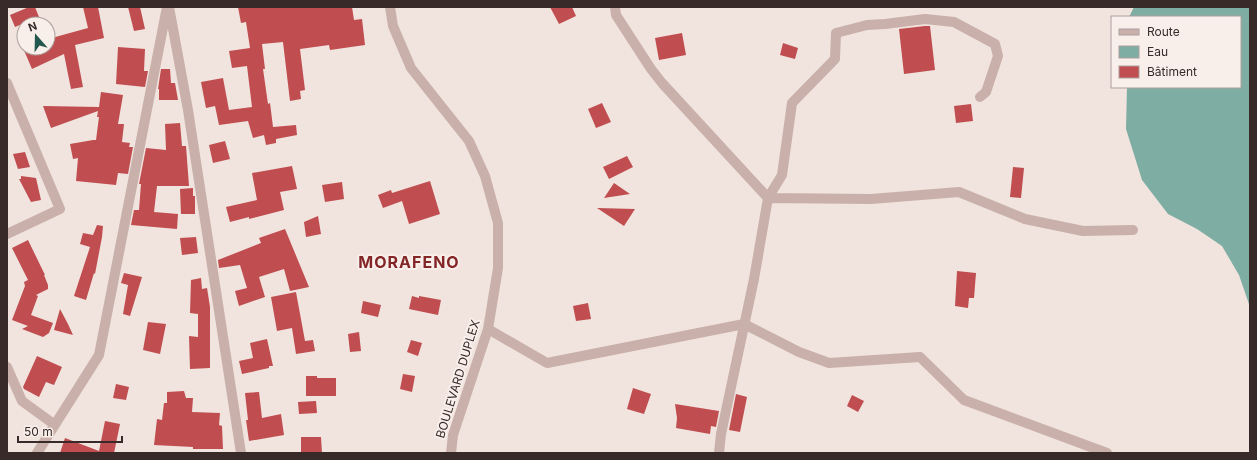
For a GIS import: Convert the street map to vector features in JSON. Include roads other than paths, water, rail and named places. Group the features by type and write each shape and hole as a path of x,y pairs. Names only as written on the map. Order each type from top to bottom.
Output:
{"street":[{"path":"37,453 99,355 168,7"},
{"path":"168,7 188,110 241,453"},
{"name":"BOULEVARD DUPLEX","path":"390,7 393,26 411,68 469,141 486,176 498,223 498,268 488,329 453,435 451,453"},
{"path":"615,7 616,16 651,70 768,198 871,199 959,192 1025,219 1083,231 1133,230"},
{"path":"719,453 721,434 754,279 768,198 782,175 792,103 835,59 836,33 867,26 925,19 954,22 995,44 998,56 986,92 980,97"},
{"path":"7,84 60,209 7,234"},
{"path":"488,329 547,363 744,324 799,352 830,363 920,357 964,400 1107,453"},
{"path":"7,367 22,401 55,425"}],"water":[{"path":"1134,7 1250,7 1250,307 1239,275 1222,246 1197,229 1168,214 1142,180 1126,129 1127,88 1241,88 1241,16 1130,16"}],"district":[{"name":"MORAFENO","path":"409,262"}]}
